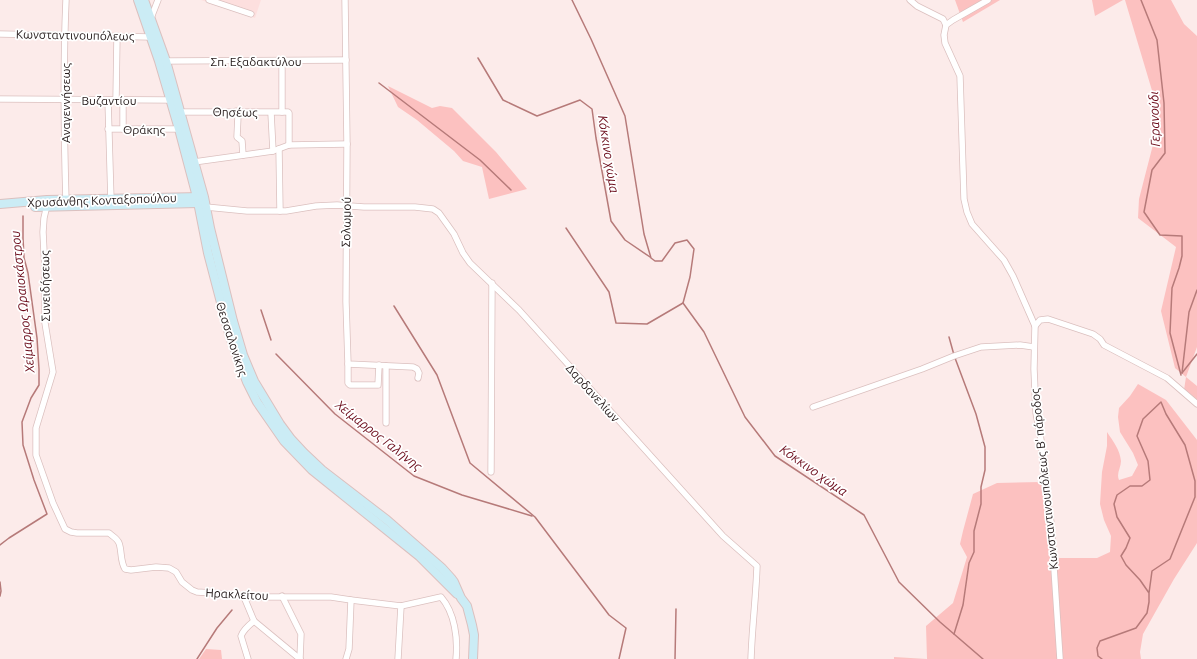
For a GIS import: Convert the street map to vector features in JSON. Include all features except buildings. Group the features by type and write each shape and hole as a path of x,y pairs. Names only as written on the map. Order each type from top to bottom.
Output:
{"main road":[{"name":"Θεσσαλονίκης","path":"138,0 201,202"},
{"name":"Θεσσαλονίκης","path":"144,0 166,61 194,162 208,253 230,337 247,382 270,423 284,441 312,470 419,556 460,598 466,606 472,625 474,635 473,659"},
{"name":"Χρυσάνθης Κονταξοπούλου","path":"0,204 201,202"},
{"name":"Χρυσάνθης Κονταξοπούλου","path":"0,209 47,203"}],"street":[{"name":"Αναγεννήσεως","path":"66,0 64,35 66,203"},
{"path":"151,18 158,0"},
{"path":"209,0 226,3 251,14"},
{"name":"Σολωμού","path":"345,0 347,144 346,295 349,385 378,386 383,366"},
{"path":"910,0 917,6 943,19 946,25 944,35 945,43 960,76 964,199 967,212 972,224 1004,260 1013,276 1035,326 1040,320 1048,319 1093,334 1100,339 1104,345 1167,378 1197,404"},
{"path":"946,25 988,0"},
{"name":"Κωνσταντινουπόλεως","path":"0,34 150,37"},
{"path":"116,100 117,36"},
{"name":"Σπ. Εξαδακτύλου","path":"166,61 346,60"},
{"path":"282,61 282,112"},
{"name":"Βυζαντίου","path":"0,99 170,100"},
{"path":"108,100 111,202"},
{"path":"123,100 124,130"},
{"path":"236,111 238,116 237,137 242,141 243,156"},
{"name":"Θησέως","path":"180,112 289,112 289,145"},
{"path":"271,113 276,150 280,211"},
{"name":"Θράκης","path":"108,129 179,129"},
{"path":"194,162 243,156 276,150 289,145 347,144"},
{"name":"Χρυσάνθης Κονταξοπούλου","path":"201,202 241,211 280,211 325,205 346,205"},
{"name":"Συνειδήσεως","path":"47,203 43,232 45,272 44,312 53,372"},
{"name":"Δαρδανελίων","path":"346,205 371,207 415,207 433,209 439,213 454,234 463,253 470,263 519,310 723,536 757,566 756,600 752,624 751,659"},
{"path":"492,283 492,472"},
{"name":"Κωνσταντινουπόλεως Β' πάροδος","path":"1035,326 1034,347 1036,413 1041,440 1045,485 1051,522 1060,659"},
{"path":"813,407 922,370 954,356 981,347 1020,345 1034,347"},
{"path":"348,364 412,366 417,369 419,373 418,378"},
{"path":"383,366 386,423"},
{"name":"Ηρακλείτου","path":"53,372 36,428 36,455 53,503 65,529 77,534 109,533 119,543 122,565 125,569 131,570 156,567 169,568 176,572 182,582 197,592 229,594 244,597 331,597 401,606 441,597 446,603 454,624 458,646 456,659"},
{"path":"282,596 301,634 300,659"},
{"path":"244,597 254,621 300,659"},
{"path":"346,659 350,641 351,600"},
{"path":"398,659 401,606"},
{"path":"248,659 240,636 254,621"}],"shaded area":[{"path":"201,0 261,0 255,18"},
{"path":"955,0 1000,0 963,22"},
{"path":"1092,0 1123,0 1095,16"},
{"path":"1125,0 1171,0 1184,24 1197,36 1197,347 1186,377 1175,368 1161,311 1176,247 1138,218 1139,199 1156,133 1156,104"},
{"path":"388,86 432,108 440,106 452,108 496,152 527,189 489,199 482,167 463,161 454,151 417,120 398,107"},
{"path":"1186,377 1197,386 1197,402 1184,390"},
{"path":"1138,384 1166,400 1197,440 1197,543 1174,579 1143,634 1140,652 1141,659 927,659 926,626 953,603 967,557 960,544 973,494 997,483 1041,482 1053,558 1097,558 1110,552 1111,536 1104,520 1100,504 1102,472 1107,446 1107,432 1116,446 1121,461 1118,475 1119,480 1132,476 1138,465 1133,453 1120,432 1118,417 1119,408"},
{"path":"206,649 221,650 222,659 199,659"},
{"path":"894,657 927,659 894,659"}],"waterway":[{"name":"Κόκκινο χώμα","path":"572,0 625,116 644,234 651,258 655,261 662,261 675,243 687,240 694,249 690,277 683,303 704,332 745,417 775,456 864,515 899,582 940,622 983,659"},
{"name":"Γερανούδι","path":"1141,0 1157,40 1164,103 1165,153 1152,170 1144,212 1160,235 1182,236 1182,256 1172,288 1170,333 1181,375"},
{"name":"Κόκκινο χώμα","path":"478,58 503,100 537,116 580,100 592,109 611,221 625,240 650,257"},
{"name":"Κόκκινο χώμα","path":"379,83 480,160 511,190"},
{"name":"Χείμαρρος Ωραιοκάστρου","path":"0,545 47,514 23,445 22,422 31,398 39,385 37,338 28,273 24,258 23,216"},
{"name":"Κόκκινο χώμα","path":"566,228 609,292 616,323 647,324 683,303"},
{"name":"Γερανούδι","path":"1182,373 1189,312 1197,290"},
{"name":"Χείμαρρος Γαλήνης","path":"394,306 437,375 470,463 535,517 609,615 626,628 619,659"},
{"path":"261,310 271,340"},
{"name":"Κόκκινο χώμα","path":"949,337 954,355"},
{"name":"Χείμαρρος Γαλήνης","path":"276,354 335,414 414,476 462,495 532,516"},
{"path":"1182,373 1197,354"},
{"name":"Κόκκινο χώμα","path":"954,634 963,605 969,563 974,552 974,531 981,504 981,487 985,470 985,447 976,414 955,358"},
{"name":"Γερανούδι","path":"1102,659 1098,656 1097,648 1100,641 1136,628 1147,613 1149,593 1140,580 1126,565 1121,556 1130,538 1117,517 1114,504 1117,495 1130,486 1142,486 1150,480 1148,461 1137,436 1143,419 1161,402 1166,414 1185,445 1195,481 1195,497 1170,559 1152,571 1149,593"},
{"name":"Χείμαρρος Ωραιοκάστρου","path":"0,582 0,596"},
{"path":"675,659 676,609"},
{"name":"Χείμαρρος Ωραιοκάστρου","path":"197,659 217,628 232,610"}]}
